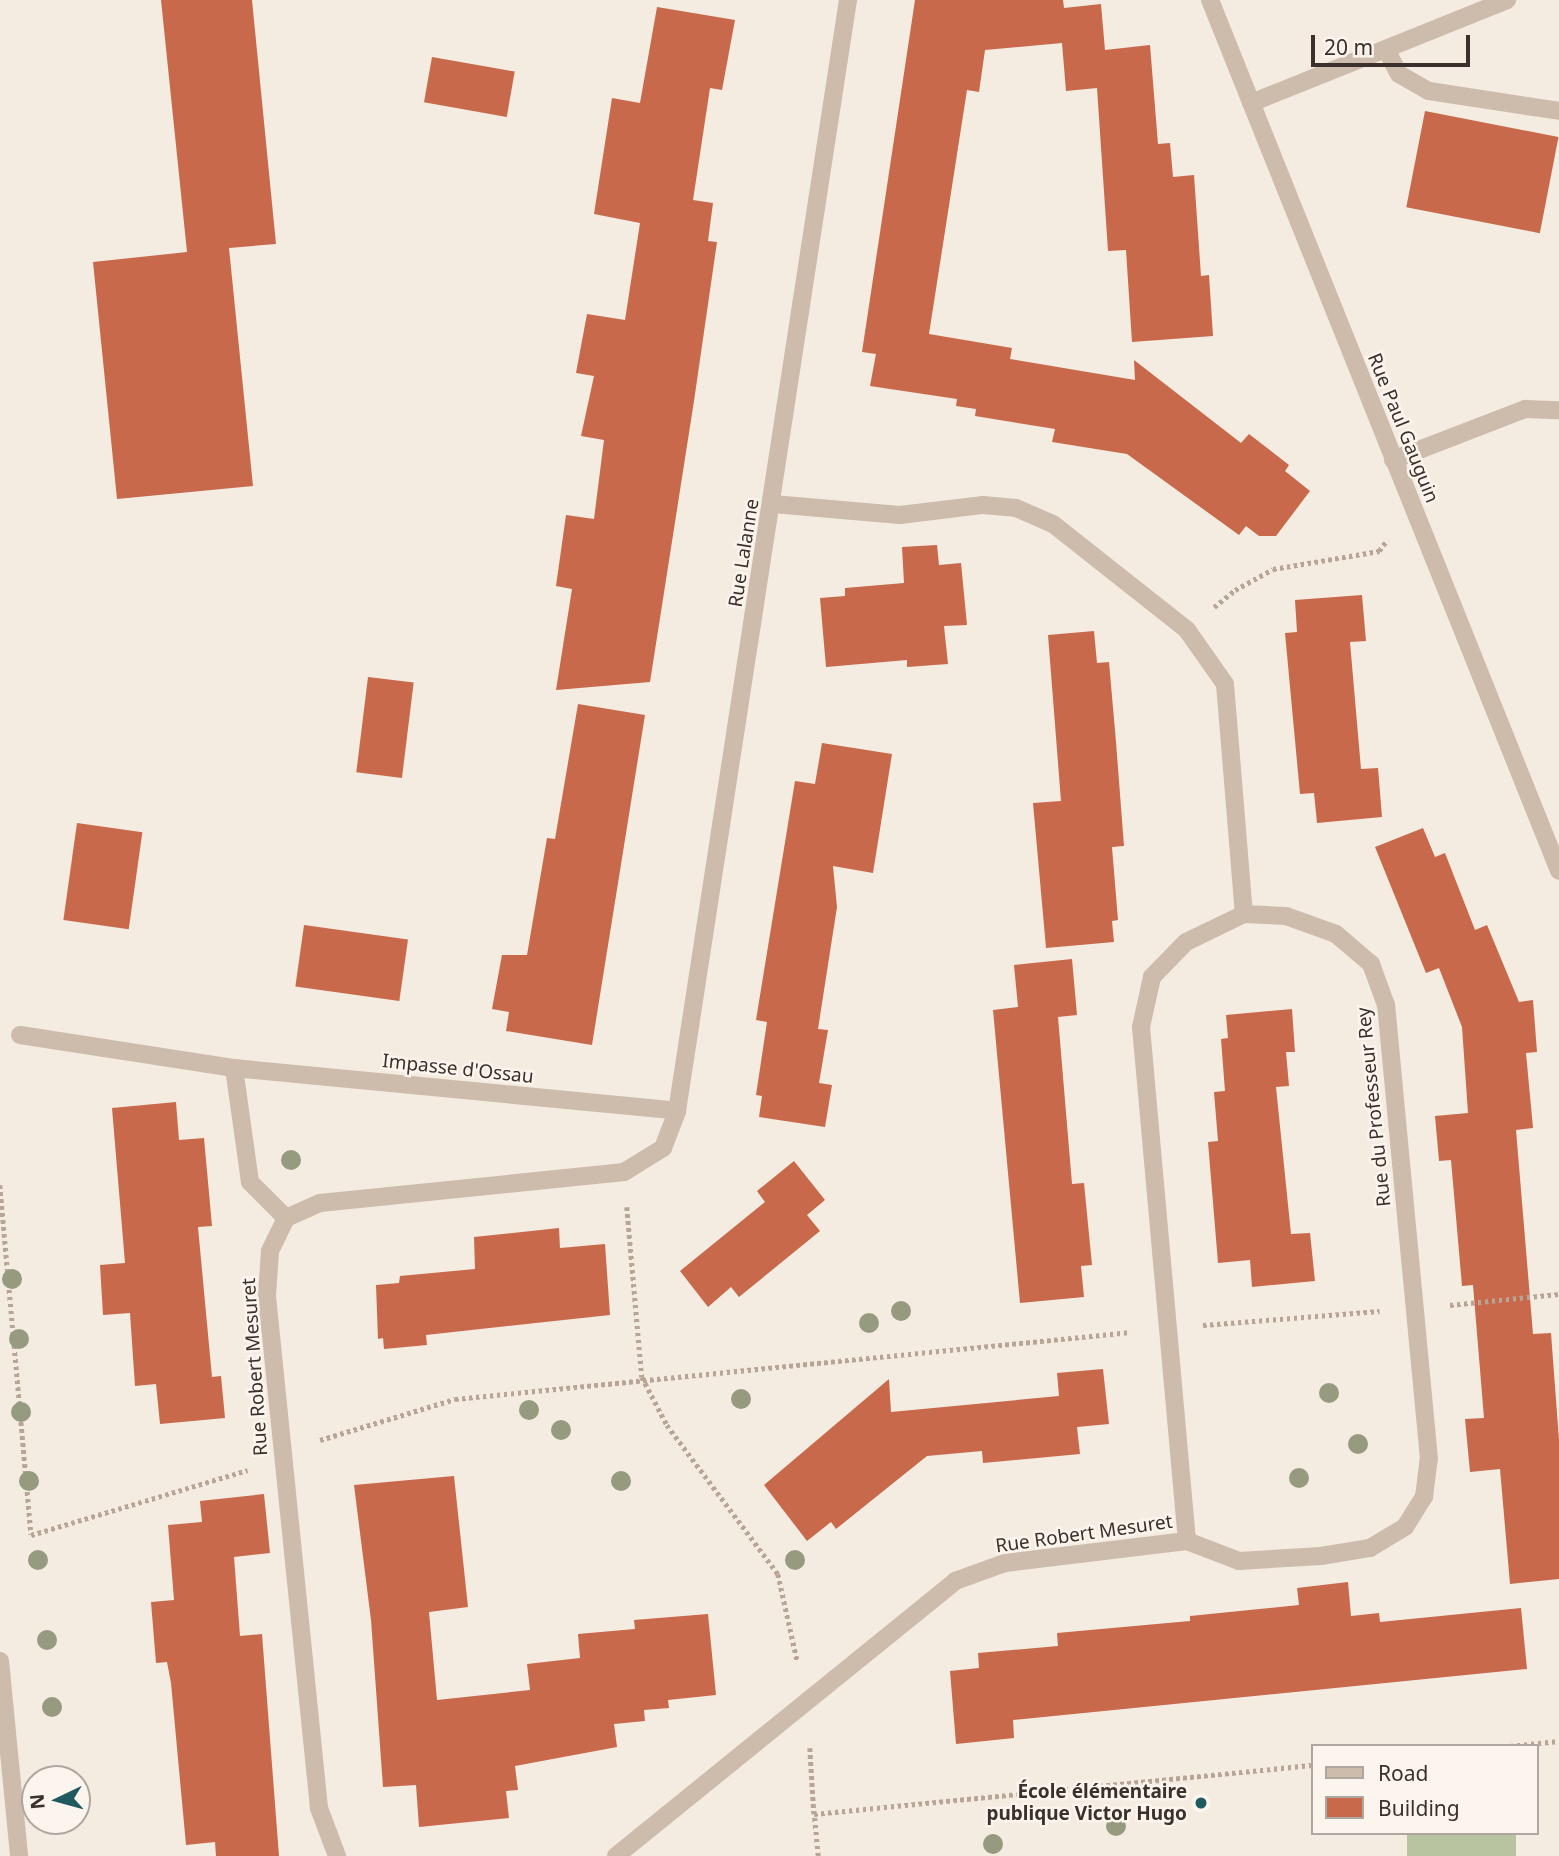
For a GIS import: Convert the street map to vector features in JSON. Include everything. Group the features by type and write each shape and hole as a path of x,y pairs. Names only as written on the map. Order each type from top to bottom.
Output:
{"street":[{"name":"Rue Lalanne","path":"677,1111 848,0"},
{"name":"Rue Paul Gauguin","path":"1210,0 1559,871"},
{"path":"1251,103 1507,0"},
{"path":"1386,48 1399,75 1429,91 1559,111"},
{"path":"1393,460 1525,409 1559,410"},
{"path":"772,504 900,515 983,505 1016,508 1053,524 1187,630 1225,684 1244,914"},
{"name":"Rue du Professeur Rey","path":"1187,1541 1239,1561 1321,1556 1370,1548 1405,1527 1424,1497 1429,1459 1386,1005 1371,964 1336,934 1286,916 1244,914"},
{"name":"Rue Robert Mesuret","path":"617,1856 955,1581 1005,1563 1187,1541 1141,1027 1152,977 1186,942 1244,914"},
{"name":"Impasse d'Ossau","path":"20,1035 234,1068 677,1111"},
{"path":"234,1068 250,1182 286,1218 351,1197 624,1171 663,1148 677,1111"},
{"name":"Rue Robert Mesuret","path":"286,1218 270,1251 267,1296 319,1808 337,1856"},
{"path":"0,1661 19,1856"}],"path":[{"path":"1187,630 1235,590 1273,569 1379,551 1411,505"},
{"path":"624,1171 642,1377 667,1425 778,1574 807,1703 818,1856"},
{"path":"0,1185 31,1535 282,1456 323,1439 456,1399 642,1377 1559,1294"},
{"path":"1530,1744 1559,1741"},
{"path":"814,1814 1310,1765"}],"green space":[{"path":"1407,1835 1516,1835 1516,1856 1407,1856"}],"building":[{"path":"161,0 252,0 276,244 229,248 253,486 117,499 93,262 187,252"},
{"path":"915,0 1063,0 1064,8 1101,4 1105,50 1150,45 1158,144 1170,143 1173,177 1194,175 1201,276 1209,275 1213,336 1132,342 1126,250 1108,251 1097,88 1066,91 1062,43 985,50 979,92 967,90 929,334 1012,348 1010,359 1135,380 1134,360 1241,443 1249,434 1289,465 1285,471 1310,491 1276,536 1259,536 1246,526 1239,535 1127,454 1052,442 1055,429 975,416 976,409 956,406 957,399 870,386 876,354 862,352"},
{"path":"657,7 735,20 722,90 710,88 693,200 713,203 708,241 717,242 694,401 650,682 556,690 572,589 556,586 566,515 594,519 604,440 581,436 594,376 576,373 587,314 625,320 640,223 594,214 612,98 640,103"},
{"path":"432,57 515,72 507,117 424,102"},
{"path":"1425,111 1559,137 1540,233 1406,207"},
{"path":"937,545 939,565 961,563 967,625 944,626 948,664 907,667 907,660 826,667 820,598 845,596 845,588 904,583 902,547"},
{"path":"1362,595 1366,641 1350,642 1361,769 1378,768 1382,817 1317,823 1314,793 1300,794 1285,633 1297,632 1295,600"},
{"path":"1094,631 1097,663 1109,662 1116,742 1124,846 1112,847 1118,920 1112,921 1114,942 1046,948 1033,803 1061,801 1048,635"},
{"path":"368,677 414,683 402,778 356,772"},
{"path":"578,704 645,715 592,1045 506,1031 509,1012 492,1009 502,955 527,955 547,838 555,839"},
{"path":"822,743 892,754 873,873 833,866 837,907 818,1029 828,1030 819,1083 832,1085 825,1127 759,1117 762,1096 756,1095 767,1022 756,1020 795,781 815,784"},
{"path":"77,823 142,832 129,929 63,920"},
{"path":"1423,828 1435,857 1445,853 1475,930 1487,925 1519,1002 1533,1000 1537,1052 1526,1053 1533,1128 1516,1130 1533,1334 1551,1333 1559,1440 1559,1579 1510,1584 1500,1469 1470,1472 1465,1419 1484,1418 1473,1285 1462,1286 1451,1160 1439,1161 1435,1116 1468,1113 1462,1027 1439,968 1426,973 1375,847"},
{"path":"304,925 408,940 399,1001 295,986"},
{"path":"1072,959 1077,1015 1058,1017 1072,1184 1084,1183 1092,1265 1081,1266 1084,1297 1020,1303 993,1010 1018,1007 1014,965"},
{"path":"1292,1009 1295,1052 1286,1052 1289,1086 1276,1087 1291,1234 1310,1233 1315,1281 1252,1287 1250,1260 1218,1263 1208,1142 1218,1141 1214,1092 1225,1091 1221,1039 1228,1038 1226,1015"},
{"path":"176,1102 179,1140 204,1138 212,1226 198,1227 212,1377 221,1376 225,1418 160,1424 156,1384 135,1386 130,1313 103,1315 100,1265 125,1263 112,1108"},
{"path":"794,1161 825,1200 807,1215 820,1231 739,1297 731,1287 708,1307 680,1271 765,1202 757,1191"},
{"path":"559,1228 560,1248 605,1244 610,1315 426,1335 427,1345 384,1349 383,1338 378,1339 376,1285 399,1283 400,1276 475,1269 474,1237"},
{"path":"1103,1369 1109,1424 1077,1427 1080,1454 983,1463 982,1451 927,1456 836,1529 831,1522 807,1541 764,1485 889,1379 891,1412 1059,1396 1057,1373"},
{"path":"454,1476 468,1607 429,1612 437,1700 530,1690 527,1664 580,1658 578,1634 635,1629 634,1620 708,1614 716,1695 668,1700 669,1708 644,1710 645,1721 614,1724 617,1747 515,1766 518,1790 506,1791 509,1818 419,1827 416,1785 383,1787 371,1620 354,1485"},
{"path":"264,1494 270,1553 234,1557 240,1636 262,1634 279,1856 216,1856 215,1842 186,1845 171,1683 167,1662 156,1663 151,1602 174,1600 168,1525 202,1522 200,1501"},
{"path":"1348,1582 1351,1616 1379,1613 1380,1622 1521,1608 1527,1669 1013,1720 1014,1738 956,1744 950,1671 979,1668 978,1653 1058,1646 1057,1633 1190,1621 1190,1616 1299,1605 1297,1588"}],"place":[{"name":"École élémentaire publique Victor Hugo","path":"1201,1803"}]}
